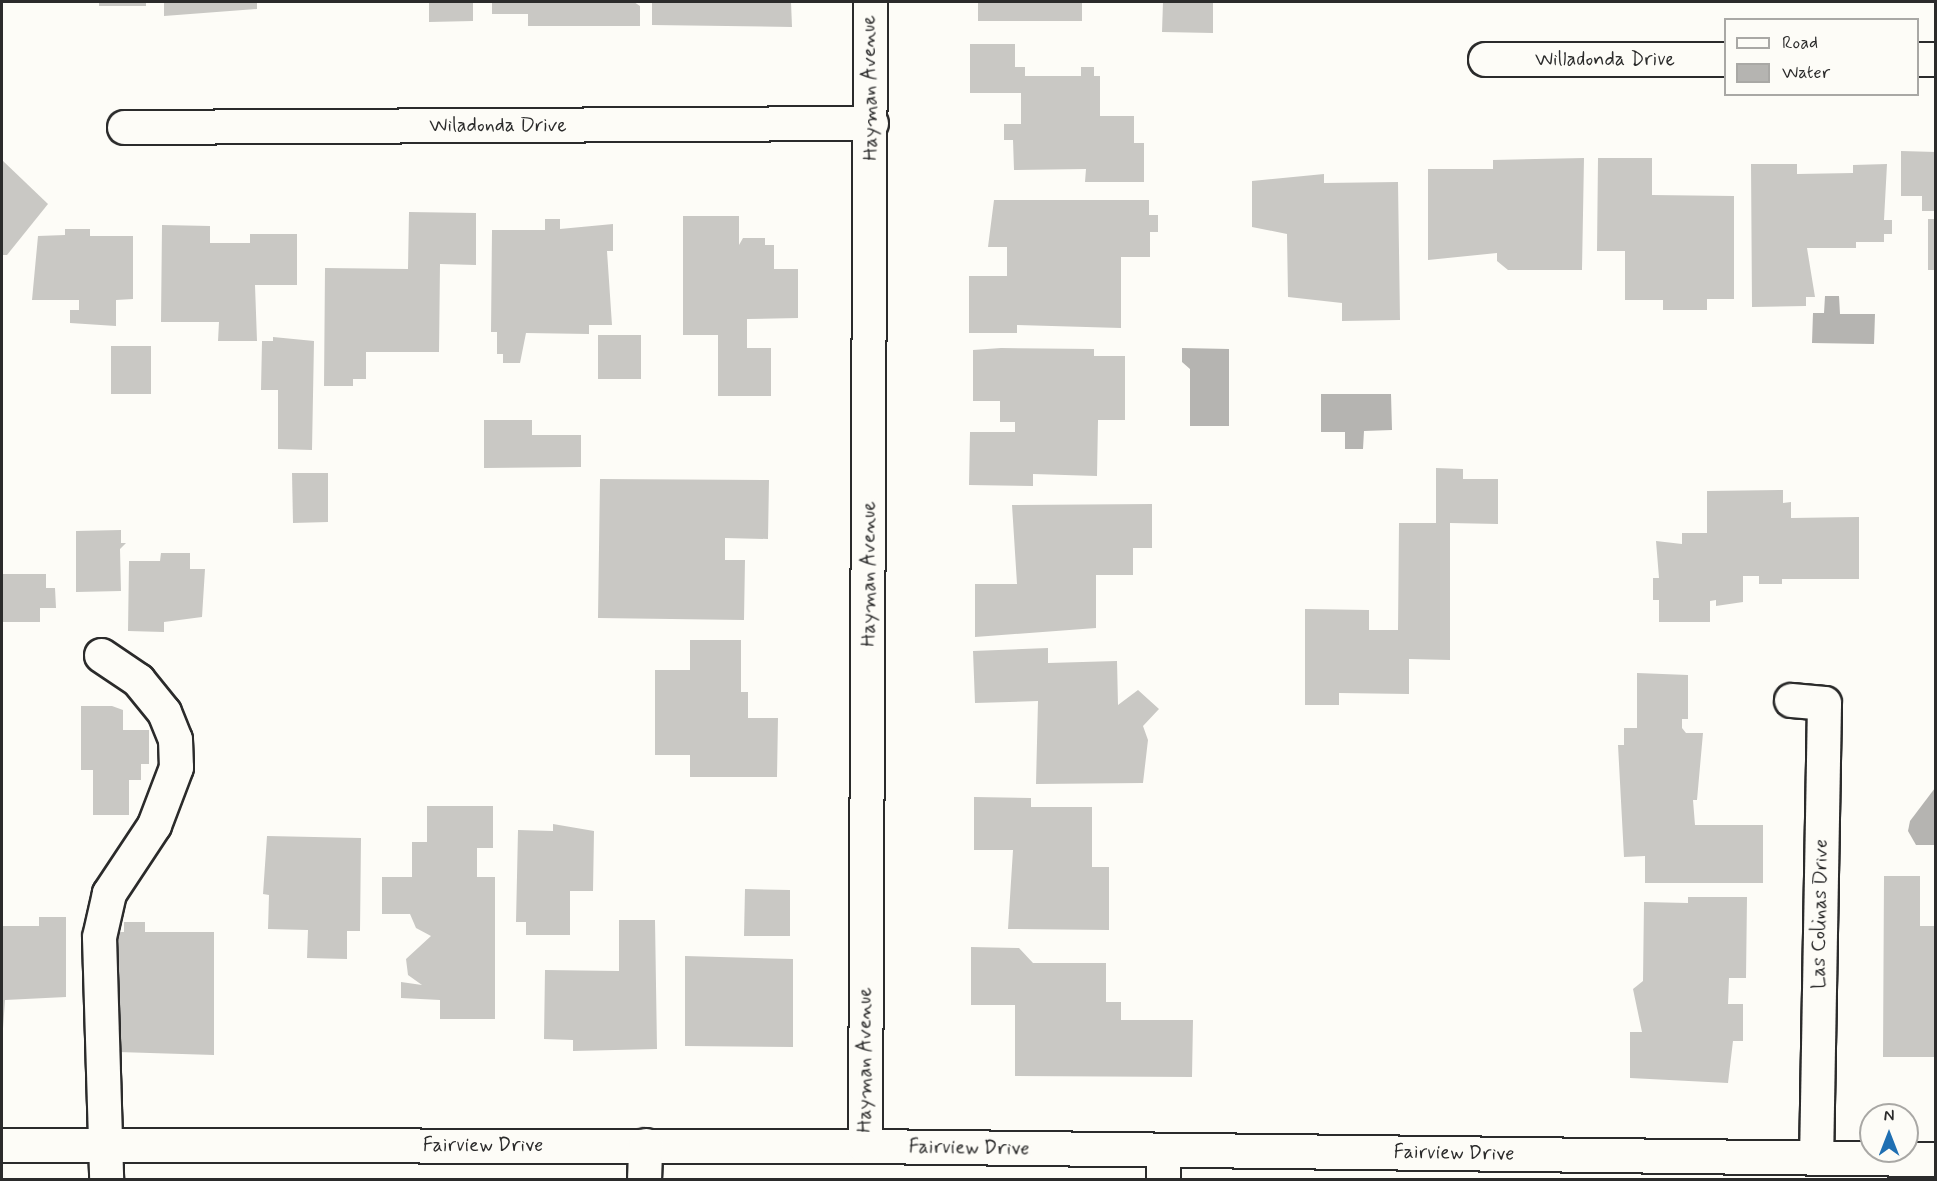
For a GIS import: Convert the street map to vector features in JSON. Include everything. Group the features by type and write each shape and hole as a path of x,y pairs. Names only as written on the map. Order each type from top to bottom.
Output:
{"street":[{"name":"Hayman Avenue","path":"865,1146 872,123 870,2"},
{"name":"Willadonda Drive","path":"1485,60 1724,60"},
{"path":"1919,60 1935,60"},
{"name":"Wiladonda Drive","path":"124,127 872,123"},
{"path":"101,655 138,680 164,712 175,740 176,767 154,825 109,893 99,937 101,1110 106,1145 106,1179"},
{"name":"Las Colinas Drive","path":"1791,700 1824,703 1816,1157"},
{"name":"Fairview Drive","path":"2,1145 865,1146 1163,1165 1816,1157 1935,1159"},
{"path":"645,1145 645,1179"}],"water":[{"path":"1825,296 1839,296 1840,314 1875,314 1874,344 1812,343 1813,313 1824,313"},
{"path":"1182,348 1229,349 1229,426 1190,426 1190,369 1182,362"},
{"path":"1321,394 1391,394 1392,430 1364,431 1363,449 1345,449 1345,432 1321,432"},
{"path":"1935,788 1935,845 1916,845 1908,831 1910,821"}],"building":[{"path":"99,2 146,2 146,6 99,6"},
{"path":"164,2 257,2 257,9 164,16"},
{"path":"429,2 473,2 473,21 429,22"},
{"path":"492,2 634,2 640,6 640,26 528,26 528,14 492,14"},
{"path":"652,2 791,2 792,27 652,25"},
{"path":"978,2 1082,2 1082,21 978,21"},
{"path":"1163,2 1213,2 1213,33 1162,32"},
{"path":"970,44 1015,44 1015,67 1025,67 1025,76 1081,76 1081,67 1094,67 1094,76 1100,76 1100,116 1134,116 1134,143 1144,143 1144,182 1085,182 1086,169 1014,170 1013,140 1004,140 1004,124 1021,124 1021,93 970,93"},
{"path":"1901,151 1936,152 1936,211 1922,211 1922,196 1901,196"},
{"path":"1584,158 1582,270 1508,270 1497,261 1497,253 1428,260 1428,169 1493,169 1493,160"},
{"path":"1598,158 1652,158 1652,195 1734,196 1734,299 1707,299 1707,310 1663,310 1663,300 1625,300 1625,251 1597,251"},
{"path":"2,160 48,204 7,255 2,255"},
{"path":"1751,164 1797,164 1797,174 1853,173 1853,165 1887,164 1884,220 1892,220 1892,234 1884,234 1884,242 1856,242 1856,248 1807,248 1815,297 1806,297 1806,306 1752,307"},
{"path":"1324,174 1324,183 1398,182 1400,320 1342,321 1342,303 1288,297 1287,234 1252,227 1252,181"},
{"path":"994,200 1149,200 1149,215 1158,215 1158,232 1150,232 1150,257 1121,257 1121,328 1017,325 1017,333 969,333 969,276 1007,276 1007,247 988,247"},
{"path":"409,212 476,213 476,265 440,264 439,352 366,352 366,379 353,379 353,386 324,386 325,268 408,269"},
{"path":"683,216 739,216 739,245 743,238 765,238 765,245 774,245 774,269 798,269 798,318 747,319 747,348 771,348 771,396 718,396 718,335 683,335"},
{"path":"545,219 560,219 560,229 613,224 613,251 607,251 612,325 589,325 589,334 526,333 520,363 503,363 503,354 497,354 497,332 491,332 492,230 545,230"},
{"path":"1928,219 1936,219 1936,270 1928,270"},
{"path":"162,225 210,226 210,243 250,243 250,234 297,234 297,285 255,285 257,341 218,341 219,322 161,322"},
{"path":"65,229 90,229 90,236 133,236 133,299 116,300 116,326 70,323 70,310 79,310 79,300 32,300 38,236 65,235"},
{"path":"598,335 641,335 641,379 598,379"},
{"path":"273,337 314,341 312,450 278,449 278,390 261,390 262,341 273,341"},
{"path":"111,346 151,346 151,394 111,394"},
{"path":"1094,349 1094,356 1125,356 1125,420 1098,420 1097,476 1033,474 1033,486 969,485 970,432 1015,432 1015,422 1000,422 1000,401 973,401 973,350"},
{"path":"484,420 532,420 532,435 581,435 581,467 484,468"},
{"path":"1436,468 1463,469 1463,479 1498,479 1498,524 1450,523 1450,660 1409,659 1409,694 1339,693 1339,705 1305,705 1305,609 1369,610 1369,630 1398,630 1399,523 1436,523"},
{"path":"292,473 328,473 328,522 293,523"},
{"path":"600,479 769,480 768,539 725,538 725,560 745,560 744,620 598,618"},
{"path":"1783,490 1783,503 1791,502 1791,518 1859,517 1859,579 1782,579 1782,584 1759,584 1759,576 1743,576 1743,602 1716,606 1716,600 1710,601 1710,622 1659,622 1659,600 1653,600 1653,578 1659,578 1656,541 1682,544 1682,533 1707,533 1707,491"},
{"path":"1152,504 1152,548 1133,548 1133,575 1096,575 1096,628 975,637 975,584 1017,584 1012,505"},
{"path":"121,530 121,543 126,543 120,549 121,591 76,592 76,531"},
{"path":"161,553 190,553 190,569 205,569 202,617 164,622 164,632 128,631 129,561 160,561"},
{"path":"2,574 46,574 46,588 55,588 56,608 40,608 40,622 2,622"},
{"path":"690,640 741,640 741,692 748,692 748,718 778,718 777,777 690,777 690,755 655,755 655,670 690,670"},
{"path":"1048,648 1048,663 1117,661 1118,705 1138,690 1159,709 1143,726 1148,740 1143,783 1036,784 1038,701 975,703 973,651"},
{"path":"1637,673 1688,675 1688,719 1682,719 1682,728 1686,733 1703,733 1697,800 1693,800 1695,825 1763,825 1763,883 1645,883 1645,856 1624,857 1618,745 1624,745 1624,728 1637,728"},
{"path":"81,706 112,706 123,710 123,730 149,730 149,764 141,764 141,780 129,780 129,815 93,815 93,770 81,770"},
{"path":"974,797 1031,798 1031,807 1092,807 1092,867 1109,867 1109,930 1008,929 1013,850 974,850"},
{"path":"427,806 493,806 493,848 477,848 477,877 495,877 495,1019 440,1019 440,1000 401,998 401,982 422,985 408,975 406,959 431,936 416,928 410,914 382,914 382,877 412,877 412,842 427,842"},
{"path":"553,824 594,831 593,891 570,891 570,935 526,935 526,922 516,922 518,830 553,831"},
{"path":"267,836 361,838 360,931 347,931 347,959 307,958 308,930 268,929 269,895 263,894"},
{"path":"1884,876 1920,876 1920,926 1936,926 1936,1057 1883,1057"},
{"path":"745,889 790,890 790,936 744,936"},
{"path":"1688,897 1747,897 1746,978 1729,978 1728,1004 1743,1004 1743,1041 1733,1041 1728,1083 1630,1078 1630,1032 1642,1032 1633,989 1643,981 1644,902 1688,903"},
{"path":"39,917 66,917 66,997 5,1000 2,1043 2,926 39,926"},
{"path":"619,920 655,920 657,1049 573,1051 573,1040 544,1039 545,970 619,971"},
{"path":"124,922 145,922 145,932 214,932 214,1055 118,1052 117,932 124,932"},
{"path":"971,947 1019,948 1033,963 1106,963 1106,1002 1121,1002 1121,1020 1193,1020 1192,1077 1015,1076 1015,1005 971,1005"},
{"path":"685,956 793,959 793,1047 685,1046"}]}
